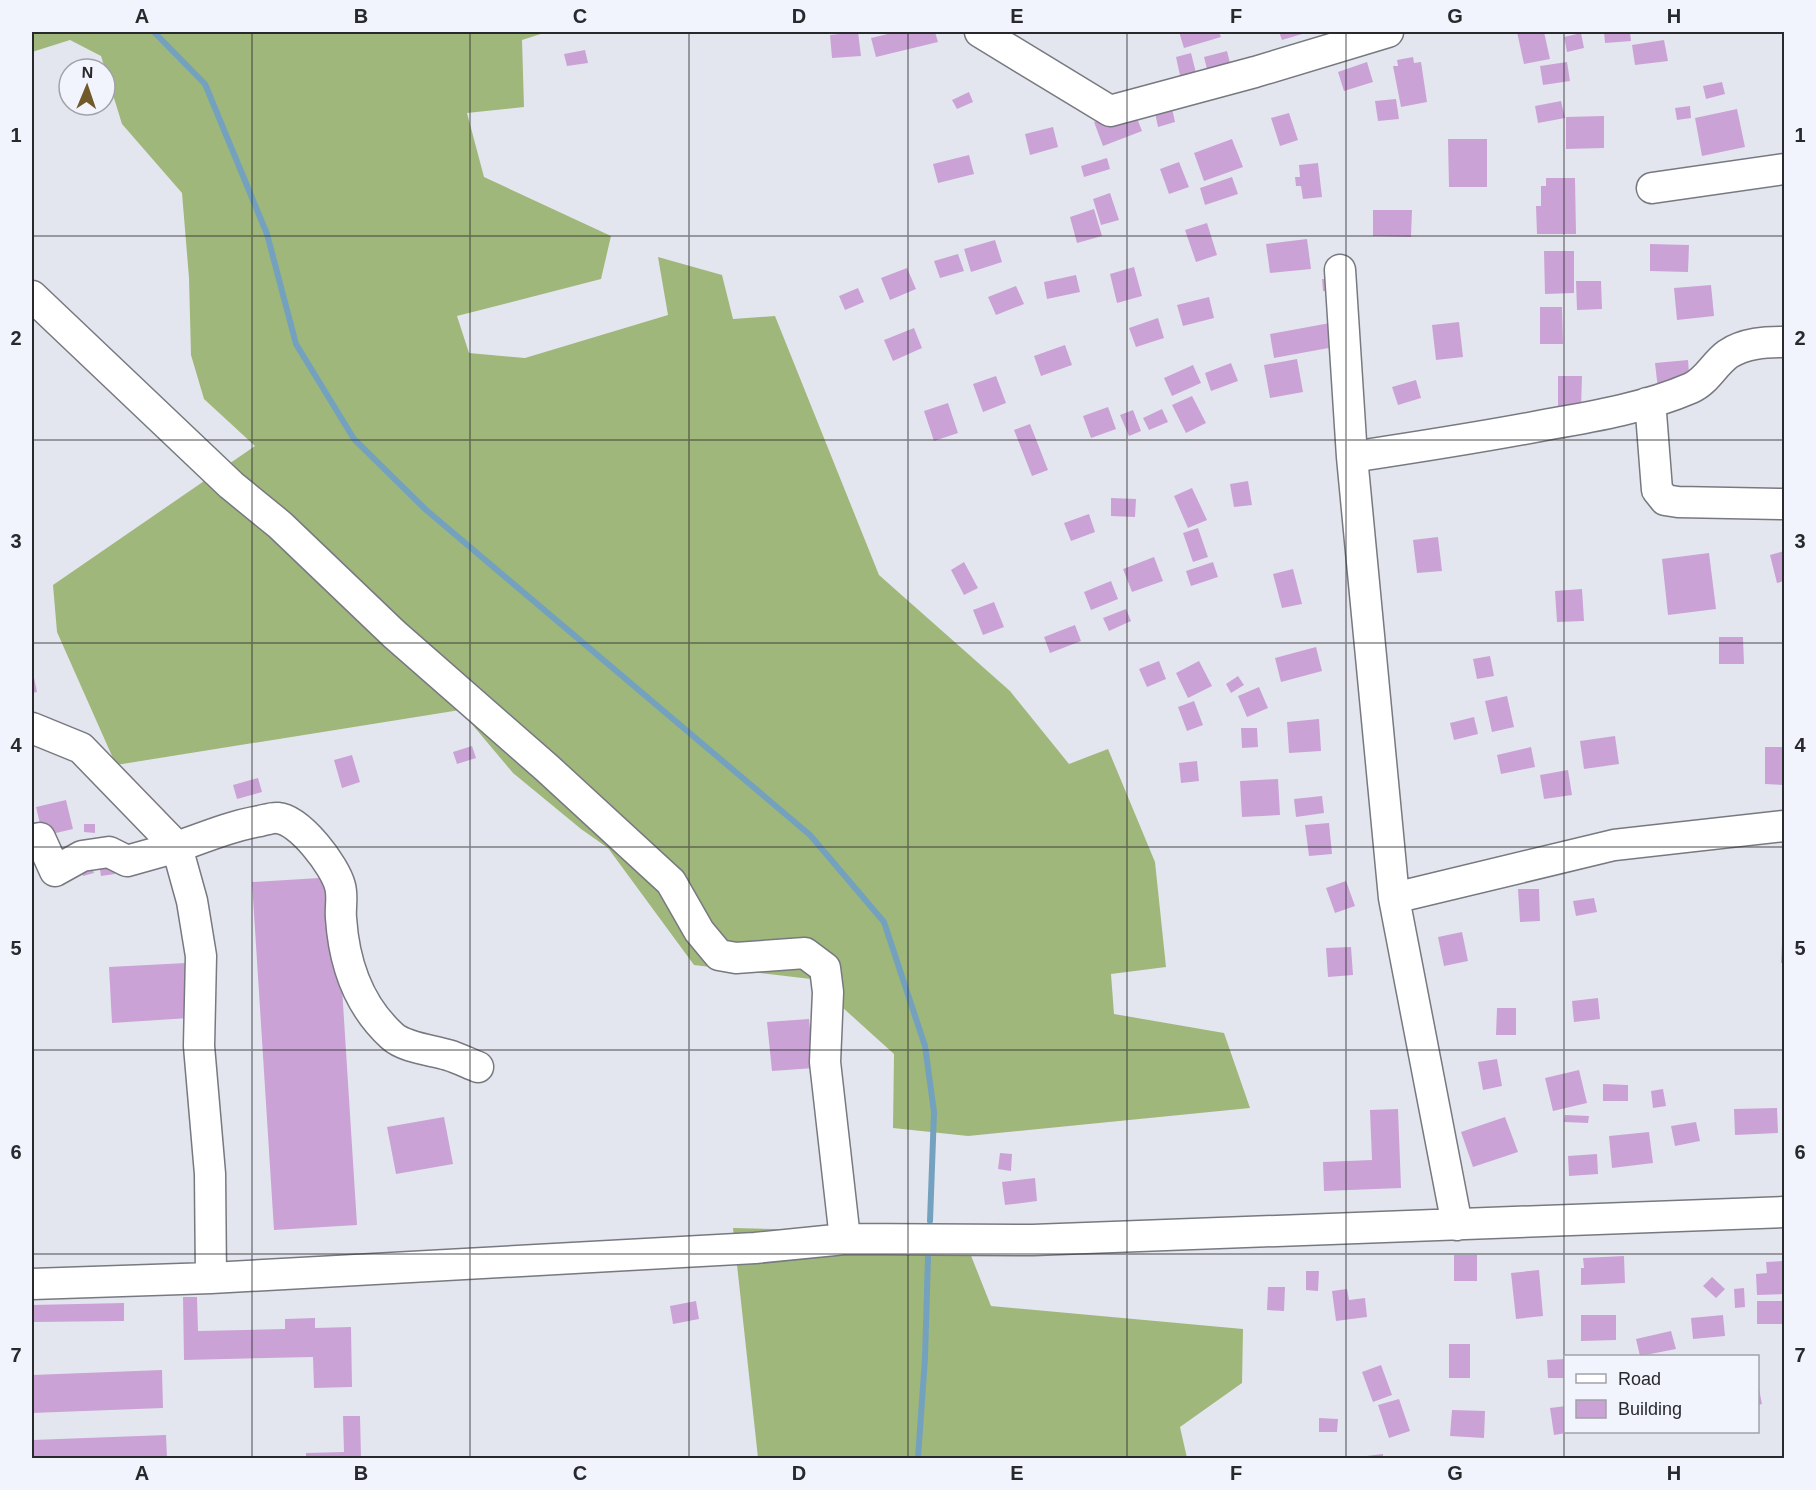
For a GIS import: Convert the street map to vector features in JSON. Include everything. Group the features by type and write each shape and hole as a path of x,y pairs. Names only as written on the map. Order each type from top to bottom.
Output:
{"street":[{"path":"980,32 1110,111 1255,72 1388,32"},
{"path":"1652,188 1785,169"},
{"path":"1340,270 1352,458 1394,898 1457,1225"},
{"path":"32,296 231,485 280,525 394,634 547,768 671,882 699,931 719,955 736,958 805,953 825,968 828,992 825,1062 844,1239"},
{"path":"1352,458 1597,416 1647,403 1692,388 1706,378 1727,355 1760,342 1785,342"},
{"path":"1647,403 1651,413 1658,490 1665,500 1785,504"},
{"path":"32,728 81,748 177,847 192,901 201,956 199,1046 210,1174 211,1278"},
{"path":"32,840 40,838 55,871 82,855 109,852 127,861 177,847 236,825 278,818 300,827 334,870 341,888 340,915 343,945 349,970 358,992 375,1016 394,1038 426,1050 448,1054 478,1067"},
{"path":"1394,898 1614,845 1785,826"},
{"path":"32,1284 211,1278 755,1248 844,1239 1033,1240 1785,1212"}],"green space":[{"path":"32,32 547,32 522,40 524,107 467,113 484,177 611,236 601,279 457,316 469,353 525,358 668,315 658,257 722,275 733,319 775,316 879,575 1010,691 1069,764 1108,749 1155,862 1166,967 1111,974 1114,1014 1224,1033 1250,1108 968,1136 893,1128 894,1054 811,979 694,965 608,848 581,829 513,773 460,710 116,765 57,632 53,585 255,446 204,399 191,355 189,278 182,193 122,124 117,108 117,57 101,57 70,40 32,52"},
{"path":"733,1228 962,1233 991,1306 1243,1329 1242,1383 1180,1427 1187,1458 758,1458"}],"building":[{"path":"858,32 861,56 832,58 830,35"},
{"path":"896,32 935,32 938,42 876,57 871,38"},
{"path":"1179,32 1219,32 1221,37 1184,48"},
{"path":"1279,32 1301,32 1302,34 1282,40"},
{"path":"1517,32 1544,32 1550,59 1524,64"},
{"path":"1604,32 1630,32 1631,41 1605,43"},
{"path":"1581,33 1584,48 1567,52 1564,37"},
{"path":"1664,40 1668,61 1635,65 1632,45"},
{"path":"585,50 588,63 567,66 564,54"},
{"path":"1227,51 1233,75 1210,81 1204,57"},
{"path":"1191,53 1197,77 1181,80 1176,57"},
{"path":"1413,57 1414,63 1421,62 1427,102 1401,107 1393,66 1398,66 1397,60"},
{"path":"1367,62 1373,82 1344,91 1338,72"},
{"path":"1567,62 1570,81 1543,85 1540,66"},
{"path":"1722,82 1725,94 1706,99 1703,86"},
{"path":"969,92 973,102 957,109 952,100"},
{"path":"1170,99 1175,122 1158,127 1153,103"},
{"path":"1396,99 1399,119 1378,121 1375,101"},
{"path":"1561,101 1565,118 1538,123 1535,106"},
{"path":"1690,106 1691,118 1677,120 1675,108"},
{"path":"1133,108 1142,131 1103,146 1094,122"},
{"path":"1737,109 1745,147 1702,156 1695,118"},
{"path":"1289,113 1298,140 1280,146 1271,118"},
{"path":"1604,116 1604,148 1566,149 1566,117"},
{"path":"1053,127 1058,147 1030,155 1025,134"},
{"path":"1232,139 1243,167 1204,181 1194,153"},
{"path":"1448,139 1487,139 1487,187 1449,187"},
{"path":"969,155 974,174 938,183 933,164"},
{"path":"1107,158 1110,169 1084,177 1081,166"},
{"path":"1179,162 1189,187 1169,194 1160,169"},
{"path":"1318,163 1322,197 1303,199 1301,186 1296,186 1295,177 1300,177 1299,165"},
{"path":"1232,177 1238,194 1205,205 1200,188"},
{"path":"1546,178 1575,178 1576,234 1537,234 1536,206 1541,206 1541,186 1546,186"},
{"path":"1110,193 1119,220 1101,225 1093,199"},
{"path":"1094,209 1102,236 1077,243 1070,217"},
{"path":"1373,210 1412,210 1411,237 1373,236"},
{"path":"1207,223 1217,255 1196,262 1185,230"},
{"path":"1307,239 1311,269 1270,273 1266,244"},
{"path":"995,240 1002,262 971,272 964,249"},
{"path":"1650,244 1689,245 1688,272 1650,271"},
{"path":"1544,251 1574,251 1574,293 1545,294"},
{"path":"958,254 964,271 940,278 934,261"},
{"path":"1134,267 1142,296 1117,303 1110,274"},
{"path":"907,268 916,289 890,300 881,278"},
{"path":"1076,275 1080,292 1047,299 1044,282"},
{"path":"1322,279 1332,279 1333,291 1323,291"},
{"path":"1576,281 1601,281 1602,309 1577,310"},
{"path":"1711,285 1714,316 1677,320 1674,288"},
{"path":"1016,286 1024,304 996,315 988,297"},
{"path":"858,288 864,302 845,310 839,296"},
{"path":"1209,297 1214,318 1183,326 1177,305"},
{"path":"1540,307 1562,307 1563,344 1540,344"},
{"path":"1158,318 1164,338 1136,347 1129,328"},
{"path":"1459,322 1463,357 1436,360 1432,325"},
{"path":"1330,323 1334,347 1274,358 1270,334"},
{"path":"914,328 922,348 893,361 884,340"},
{"path":"1065,345 1072,365 1041,376 1034,356"},
{"path":"1297,359 1303,392 1270,398 1264,365"},
{"path":"1688,360 1690,386 1658,389 1655,363"},
{"path":"1231,363 1238,381 1211,391 1205,373"},
{"path":"1193,365 1201,383 1172,396 1164,378"},
{"path":"996,376 1006,403 983,412 973,384"},
{"path":"1558,376 1582,376 1581,409 1558,409"},
{"path":"1416,380 1421,398 1398,405 1392,387"},
{"path":"1192,396 1206,423 1186,433 1172,405"},
{"path":"948,403 958,433 934,441 924,411"},
{"path":"1108,407 1116,429 1091,438 1083,416"},
{"path":"1162,409 1168,422 1149,430 1143,418"},
{"path":"1133,410 1141,431 1129,436 1120,415"},
{"path":"1030,424 1048,470 1032,476 1014,430"},
{"path":"1248,481 1252,505 1234,507 1230,484"},
{"path":"1192,488 1207,520 1188,528 1174,496"},
{"path":"1111,498 1136,499 1135,517 1111,516"},
{"path":"1089,514 1095,532 1071,541 1064,523"},
{"path":"1198,528 1208,557 1193,562 1183,533"},
{"path":"1438,537 1442,571 1417,573 1413,540"},
{"path":"1784,551 1784,581 1777,583 1770,555"},
{"path":"1709,553 1716,609 1668,615 1662,559"},
{"path":"1154,557 1163,581 1132,592 1123,569"},
{"path":"964,562 978,588 964,595 951,570"},
{"path":"1213,562 1218,577 1191,586 1186,571"},
{"path":"1293,569 1302,604 1282,608 1273,574"},
{"path":"1111,581 1118,599 1091,610 1084,592"},
{"path":"1582,589 1584,621 1557,622 1555,591"},
{"path":"994,602 1004,627 983,635 973,610"},
{"path":"1126,609 1131,621 1109,631 1103,618"},
{"path":"1075,625 1081,641 1050,653 1044,637"},
{"path":"1719,637 1743,637 1744,664 1719,664"},
{"path":"1316,647 1322,671 1281,682 1275,658"},
{"path":"1490,656 1494,676 1477,679 1473,659"},
{"path":"1159,661 1166,679 1147,687 1139,669"},
{"path":"1199,661 1212,686 1188,698 1176,673"},
{"path":"32,668 37,692 32,693"},
{"path":"1238,676 1244,685 1231,693 1226,684"},
{"path":"1259,687 1268,708 1247,717 1238,696"},
{"path":"1507,696 1514,727 1492,732 1485,701"},
{"path":"1194,701 1203,725 1187,731 1178,707"},
{"path":"1474,717 1478,734 1454,740 1450,723"},
{"path":"1319,719 1321,751 1289,753 1287,722"},
{"path":"1241,728 1257,728 1258,747 1242,748"},
{"path":"1615,736 1619,764 1584,769 1580,741"},
{"path":"472,746 476,758 457,764 453,752"},
{"path":"1531,747 1535,767 1501,774 1497,755"},
{"path":"1765,747 1784,747 1784,785 1765,784"},
{"path":"352,755 360,782 342,788 334,760"},
{"path":"1197,761 1199,781 1181,783 1179,763"},
{"path":"1568,770 1572,795 1544,799 1540,775"},
{"path":"258,778 262,792 237,799 233,785"},
{"path":"1278,779 1280,815 1242,817 1240,781"},
{"path":"1322,796 1324,813 1296,817 1294,799"},
{"path":"66,800 73,829 43,836 36,807"},
{"path":"1329,823 1332,854 1309,856 1305,825"},
{"path":"84,824 95,824 95,833 84,832"},
{"path":"112,856 115,874 101,876 98,858"},
{"path":"90,861 94,873 83,876 79,865"},
{"path":"335,877 357,1225 274,1230 252,882"},
{"path":"1346,881 1355,906 1335,913 1326,888"},
{"path":"1518,889 1539,889 1540,921 1520,922"},
{"path":"1594,898 1597,912 1576,916 1573,901"},
{"path":"1783,922 1784,963 1781,963"},
{"path":"1462,932 1468,961 1444,966 1438,937"},
{"path":"1351,947 1353,975 1328,977 1326,948"},
{"path":"186,963 189,1018 112,1023 109,967"},
{"path":"1598,998 1600,1019 1574,1022 1572,1001"},
{"path":"1497,1008 1516,1008 1516,1035 1496,1035"},
{"path":"809,1019 814,1068 772,1071 767,1022"},
{"path":"1497,1059 1502,1086 1483,1090 1478,1062"},
{"path":"1579,1070 1587,1103 1553,1111 1545,1078"},
{"path":"1603,1084 1628,1085 1628,1101 1603,1101"},
{"path":"1663,1089 1666,1106 1653,1108 1651,1091"},
{"path":"1777,1108 1778,1133 1735,1135 1734,1109"},
{"path":"1398,1109 1401,1188 1324,1191 1323,1162 1372,1160 1370,1110"},
{"path":"1565,1115 1589,1116 1588,1123 1564,1122"},
{"path":"444,1117 453,1164 396,1174 387,1127"},
{"path":"1505,1117 1518,1152 1473,1167 1461,1132"},
{"path":"1696,1122 1700,1141 1675,1146 1671,1126"},
{"path":"1649,1132 1653,1163 1612,1168 1609,1136"},
{"path":"1000,1153 1012,1154 1011,1171 998,1169"},
{"path":"1597,1154 1598,1174 1569,1176 1568,1156"},
{"path":"1035,1178 1037,1201 1005,1205 1002,1182"},
{"path":"1454,1255 1477,1255 1477,1281 1454,1281"},
{"path":"1624,1256 1625,1283 1581,1285 1583,1258"},
{"path":"1784,1261 1784,1294 1757,1295 1756,1274 1767,1273 1766,1262"},
{"path":"1539,1270 1543,1316 1516,1319 1511,1273"},
{"path":"1306,1271 1319,1271 1318,1291 1306,1290"},
{"path":"1712,1277 1725,1289 1716,1298 1703,1286"},
{"path":"1268,1287 1285,1287 1284,1311 1267,1310"},
{"path":"1744,1288 1745,1307 1735,1308 1734,1289"},
{"path":"1347,1289 1349,1300 1365,1298 1367,1317 1336,1321 1332,1291"},
{"path":"183,1297 197,1297 198,1331 285,1329 285,1319 315,1318 315,1328 351,1327 352,1387 314,1388 313,1357 184,1360"},
{"path":"696,1301 699,1319 673,1324 670,1306"},
{"path":"1757,1301 1784,1301 1784,1324 1757,1324"},
{"path":"124,1303 124,1321 32,1322 32,1305"},
{"path":"1581,1315 1616,1315 1616,1340 1581,1341"},
{"path":"1723,1315 1725,1336 1693,1339 1691,1318"},
{"path":"1671,1331 1676,1349 1640,1355 1636,1339"},
{"path":"1449,1344 1470,1344 1470,1378 1449,1378"},
{"path":"1564,1359 1564,1378 1548,1378 1547,1360"},
{"path":"1381,1365 1392,1395 1373,1402 1362,1372"},
{"path":"162,1370 163,1408 32,1413 32,1375"},
{"path":"1759,1389 1762,1404 1759,1405"},
{"path":"1399,1399 1410,1431 1389,1438 1378,1405"},
{"path":"1564,1406 1564,1433 1566,1433 1554,1435 1550,1408"},
{"path":"1452,1410 1485,1411 1484,1438 1450,1436"},
{"path":"343,1416 360,1416 361,1458 306,1458 306,1453 344,1452"},
{"path":"1319,1418 1338,1419 1337,1432 1319,1432"},
{"path":"166,1435 167,1458 32,1458 32,1440"},
{"path":"1383,1454 1383,1458 1358,1457"}],"waterway":[{"path":"154,32 205,84 267,234 296,344 354,439 425,509 810,835 884,922 925,1046 934,1112 930,1221"},
{"path":"918,1458 925,1358 928,1257"}]}
